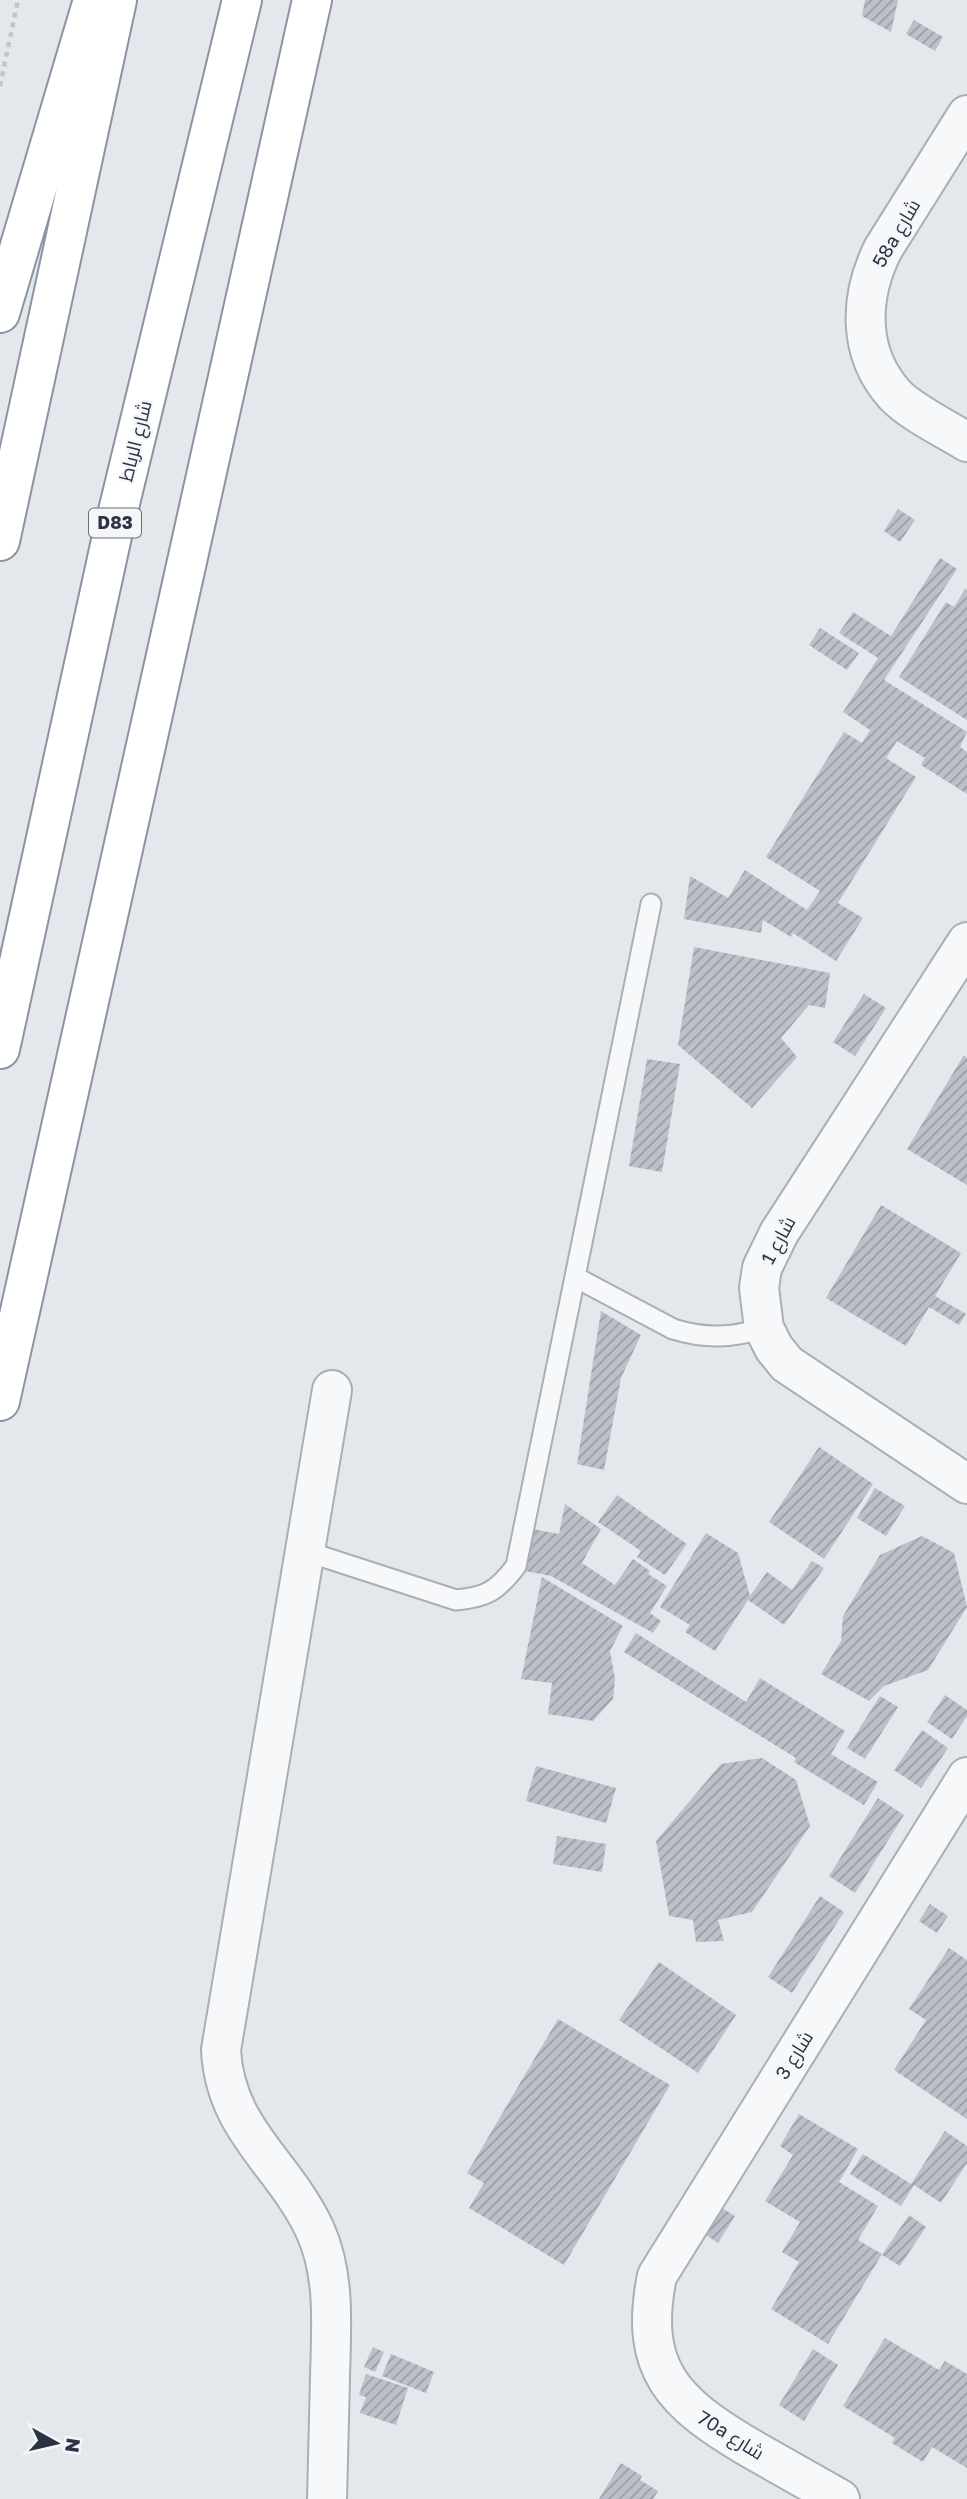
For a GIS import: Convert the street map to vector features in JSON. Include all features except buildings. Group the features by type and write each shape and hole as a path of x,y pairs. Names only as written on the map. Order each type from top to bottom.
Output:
{"highway":[{"path":"0,313 93,0"},
{"path":"0,541 117,0"},
{"name":"شارع الرباط","path":"0,1049 112,536 242,0"},
{"path":"0,1401 312,0"}],"street":[{"name":"58a شارع","path":"967,115 873,269 864,311 872,356 896,397 967,442"},
{"name":"شارع 1","path":"967,942 769,1250 759,1288 764,1328 787,1364 967,1483"},
{"path":"327,2499 332,2308 327,2269 316,2231 230,2102 222,2077 221,2050 332,1390"},
{"name":"شارع 3","path":"653,2342 650,2310 657,2276 967,1777"},
{"name":"70a شارع","path":"653,2342 661,2370 676,2393 695,2414 840,2499"}],"lane":[{"path":"305,1551 456,1600 480,1598 501,1586 516,1566 577,1278 651,904"},
{"path":"577,1278 673,1329 689,1334 726,1338 764,1328"}],"path":[{"path":"0,86 18,0"}]}
